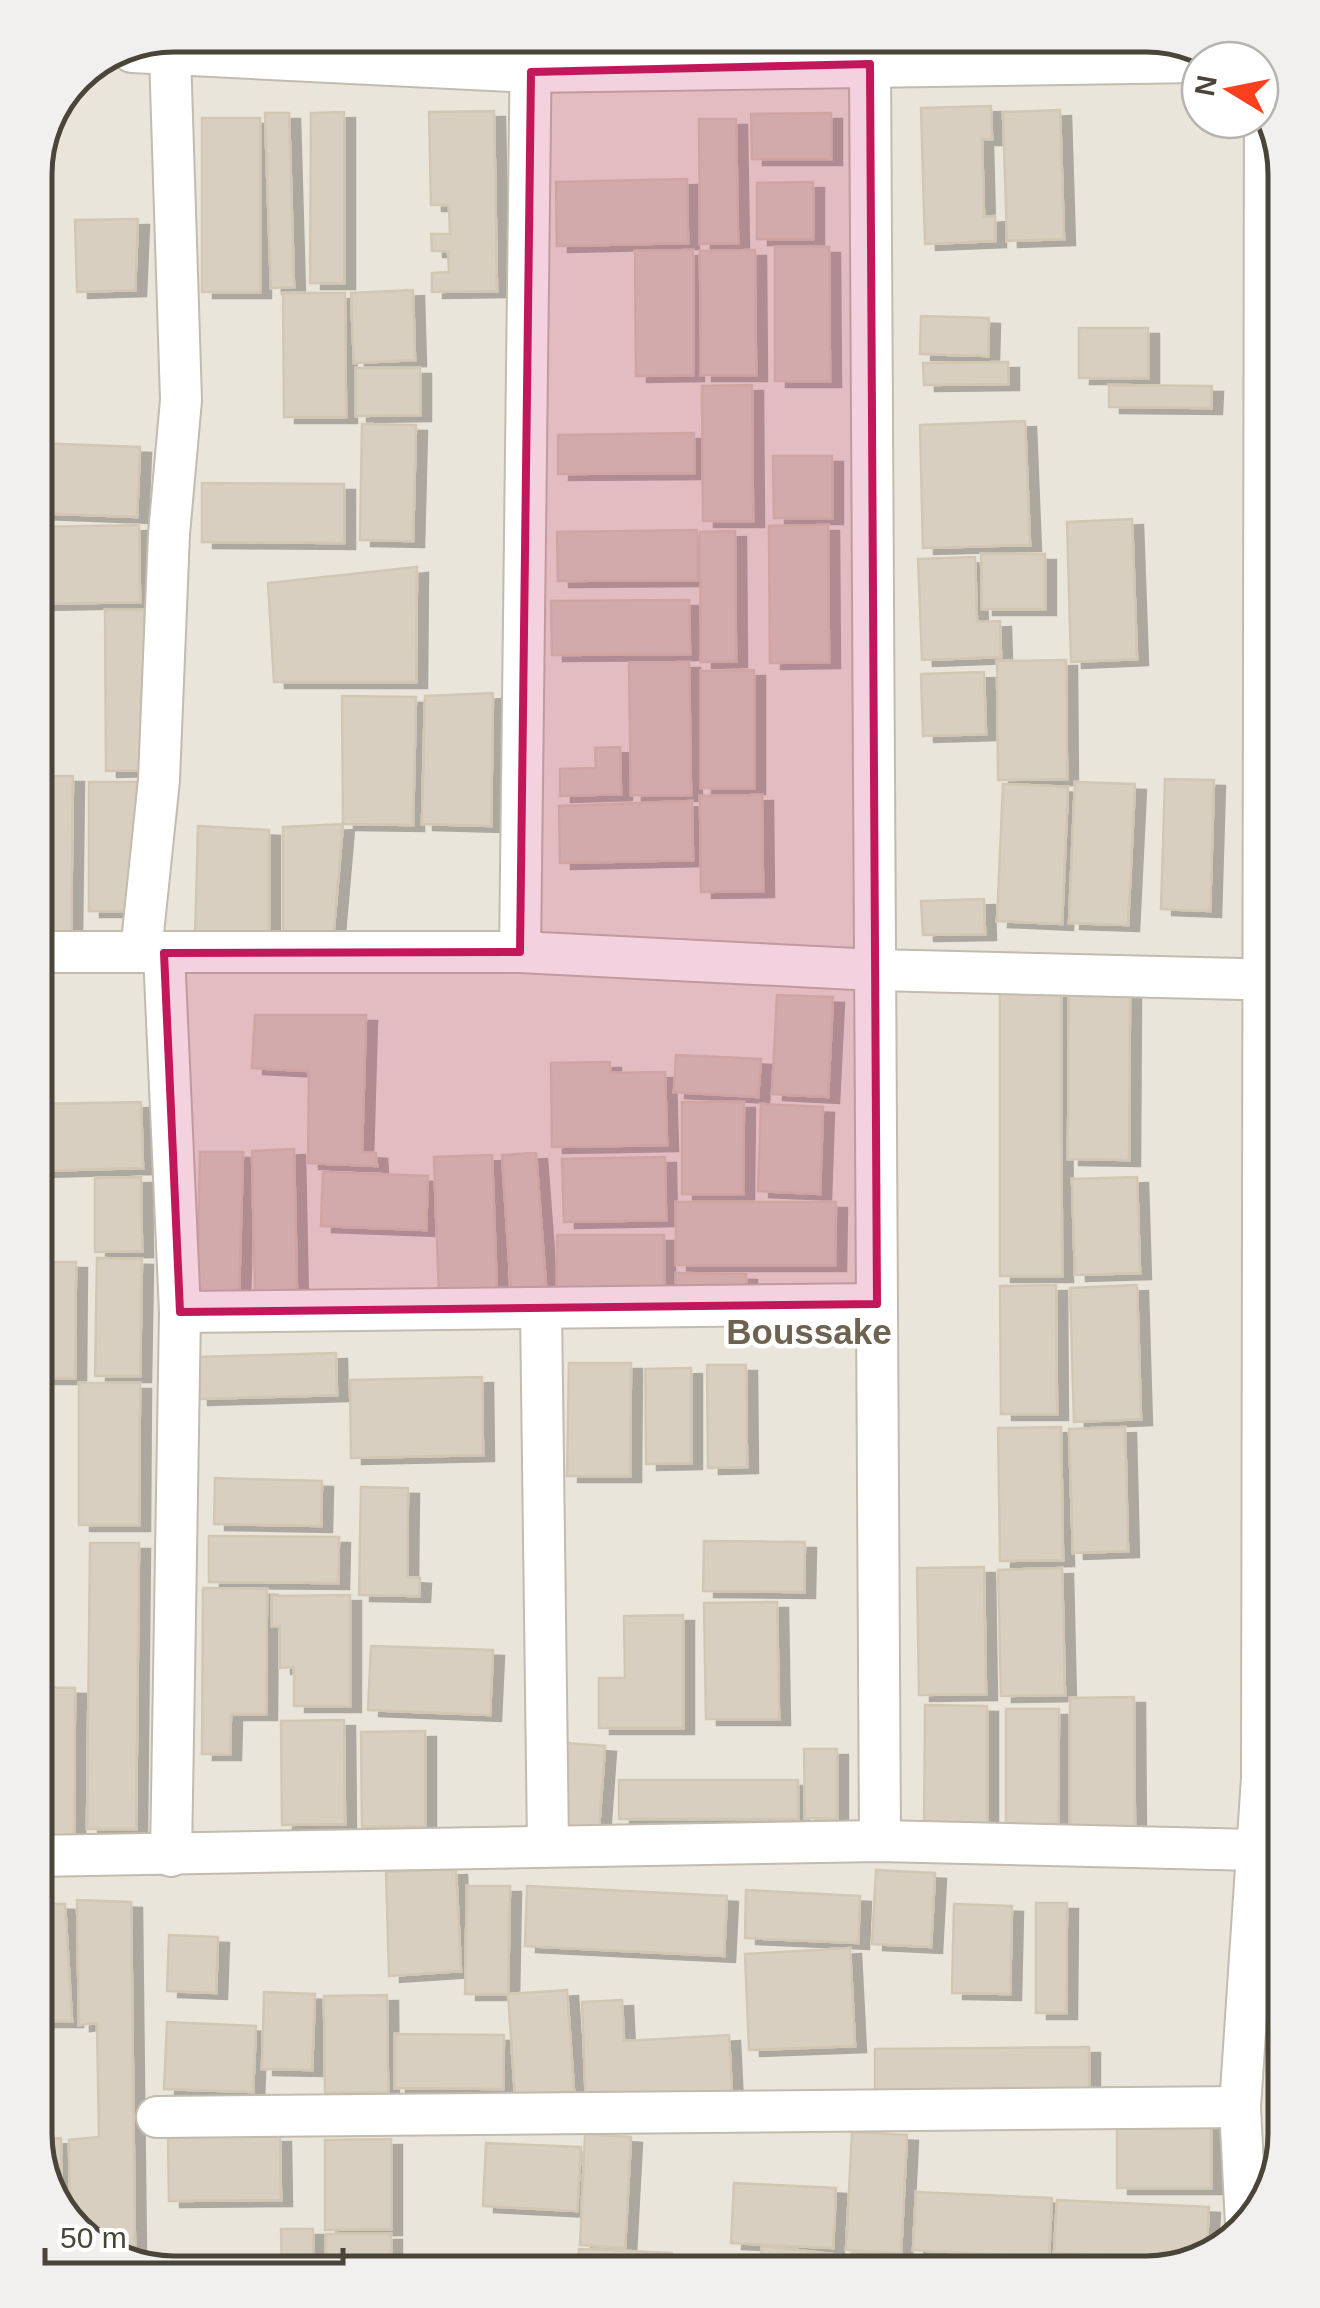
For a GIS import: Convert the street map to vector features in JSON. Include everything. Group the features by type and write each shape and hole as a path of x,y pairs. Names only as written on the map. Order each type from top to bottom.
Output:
{"street":[{"path":"166,53 531,54 870,64 1180,62"},
{"path":"520,952 531,54"},
{"path":"151,55 181,400 169,534 152,952 180,1312 172,1856"},
{"path":"870,64 880,1841"},
{"path":"1265,154 1268,398"},
{"path":"53,952 520,952 875,970 1268,981"},
{"path":"180,1312 877,1304"},
{"path":"540,1310 548,1845"},
{"path":"1245,2204 1240,2107 1256,1850 1268,1802"},
{"path":"52,1856 880,1841 1256,1850"},
{"path":"158,2117 1240,2107"}],"highlighted area":[{"path":"870,64 877,1304 180,1312 164,953 520,952 531,72"}],"shaded area":[{"path":"174,52 1180,58 1180,140 1262,140 1268,174 1268,2134 1258,2180 1247,2202 1214,2235 1185,2249 1146,2256 166,2255 120,2243 94,2225 73,2202 59,2173 52,2134 53,166 65,120 94,83 113,69 135,59"}],"building":[{"path":"991,106 992,139 982,139 984,217 995,216 995,241 925,244 921,108"},
{"path":"1060,110 1064,239 1007,241 1003,112"},
{"path":"494,111 497,291 432,292 432,273 449,272 448,251 432,251 431,234 450,234 449,205 431,205 429,112"},
{"path":"344,112 344,283 310,283 311,113"},
{"path":"265,113 289,113 294,287 271,288"},
{"path":"831,113 831,159 752,159 751,114"},
{"path":"202,118 260,118 260,292 202,292"},
{"path":"699,119 736,119 738,243 700,244"},
{"path":"687,179 688,243 557,246 556,182"},
{"path":"813,182 813,239 757,239 757,183"},
{"path":"138,219 135,290 77,292 75,220"},
{"path":"775,247 829,247 830,381 775,381"},
{"path":"693,250 693,375 636,376 635,251"},
{"path":"755,250 756,375 701,375 700,251"},
{"path":"413,290 415,360 354,363 351,293"},
{"path":"283,293 345,293 346,417 284,417"},
{"path":"921,316 989,318 988,356 920,354"},
{"path":"1079,328 1148,328 1148,378 1079,378"},
{"path":"1008,362 1008,384 924,385 923,363"},
{"path":"356,368 420,368 420,415 356,416"},
{"path":"752,385 753,521 703,521 702,386"},
{"path":"1109,385 1212,386 1211,408 1109,407"},
{"path":"1025,421 1030,545 923,548 920,425"},
{"path":"362,424 416,425 413,541 360,540"},
{"path":"694,433 694,473 558,474 558,435"},
{"path":"53,444 140,447 137,517 53,514"},
{"path":"773,456 832,456 832,518 774,518"},
{"path":"202,483 344,484 344,543 202,542"},
{"path":"1132,519 1137,659 1071,662 1067,522"},
{"path":"139,525 140,602 53,604 53,527"},
{"path":"828,525 829,662 770,663 769,526"},
{"path":"697,530 697,580 558,581 557,532"},
{"path":"735,531 736,661 701,662 700,532"},
{"path":"981,554 1045,554 1045,609 982,609"},
{"path":"975,557 977,622 1000,621 1001,657 922,660 918,559"},
{"path":"417,567 416,682 274,682 268,583"},
{"path":"689,600 690,654 552,655 551,601"},
{"path":"105,610 144,610 146,770 106,771"},
{"path":"1066,660 1067,779 998,780 997,661"},
{"path":"689,662 691,795 631,795 629,663"},
{"path":"754,670 754,788 701,788 701,671"},
{"path":"984,672 986,734 923,736 921,674"},
{"path":"493,693 491,826 422,824 425,696"},
{"path":"342,696 416,697 413,825 343,824"},
{"path":"620,747 621,794 560,796 560,769 596,768 595,748"},
{"path":"53,776 73,776 71,933 53,933"},
{"path":"1165,779 1214,780 1210,911 1161,909"},
{"path":"89,782 137,782 137,911 89,911"},
{"path":"1075,782 1135,784 1128,925 1069,923"},
{"path":"1003,784 1068,787 1062,924 997,921"},
{"path":"762,795 763,891 701,892 700,796"},
{"path":"692,801 693,860 560,863 559,806"},
{"path":"343,824 333,939 283,940 283,827"},
{"path":"198,826 269,830 269,940 195,940"},
{"path":"984,899 985,934 923,935 921,901"},
{"path":"1069,990 1130,991 1129,1160 1068,1159"},
{"path":"1000,992 1061,992 1062,1276 1000,1276"},
{"path":"777,995 833,997 828,1097 772,1094"},
{"path":"255,1015 366,1015 362,1152 376,1153 377,1166 308,1163 309,1071 252,1068"},
{"path":"676,1055 761,1059 758,1097 674,1092"},
{"path":"610,1062 610,1073 665,1072 667,1145 552,1147 551,1063"},
{"path":"141,1102 143,1168 52,1171 53,1104"},
{"path":"682,1102 744,1102 743,1194 682,1194"},
{"path":"761,1104 823,1107 820,1194 758,1191"},
{"path":"294,1149 297,1294 255,1295 252,1151"},
{"path":"200,1152 243,1152 239,1294 197,1292"},
{"path":"536,1153 546,1286 511,1289 502,1155"},
{"path":"492,1155 497,1294 439,1296 434,1157"},
{"path":"665,1157 666,1220 564,1222 562,1159"},
{"path":"323,1172 428,1176 426,1230 321,1226"},
{"path":"141,1177 142,1251 95,1252 95,1178"},
{"path":"1137,1177 1140,1273 1075,1275 1072,1179"},
{"path":"676,1202 836,1202 835,1265 676,1265"},
{"path":"557,1235 664,1235 664,1296 557,1296"},
{"path":"97,1258 142,1259 140,1376 95,1376"},
{"path":"52,1262 76,1262 75,1378 52,1378"},
{"path":"676,1273 746,1274 746,1302 676,1302"},
{"path":"1056,1285 1057,1414 1001,1414 1000,1286"},
{"path":"1137,1285 1141,1419 1074,1422 1070,1288"},
{"path":"336,1353 337,1395 197,1399 197,1357"},
{"path":"569,1363 631,1363 630,1476 567,1476"},
{"path":"707,1365 746,1365 747,1467 708,1468"},
{"path":"691,1368 691,1463 646,1464 645,1369"},
{"path":"482,1377 483,1455 351,1458 350,1380"},
{"path":"79,1383 140,1383 139,1525 79,1525"},
{"path":"1061,1427 1063,1560 1000,1561 998,1428"},
{"path":"1125,1427 1128,1551 1073,1553 1069,1429"},
{"path":"215,1478 322,1481 321,1526 214,1524"},
{"path":"361,1487 408,1488 407,1577 420,1578 419,1596 359,1595"},
{"path":"209,1536 339,1537 338,1583 209,1582"},
{"path":"704,1541 805,1542 804,1592 703,1591"},
{"path":"90,1543 139,1543 136,1829 87,1829"},
{"path":"984,1567 986,1694 919,1695 917,1568"},
{"path":"1062,1568 1065,1695 1001,1696 998,1570"},
{"path":"203,1588 267,1589 266,1714 231,1714 230,1754 202,1754"},
{"path":"350,1595 350,1706 294,1706 294,1667 280,1668 280,1626 272,1626 272,1596"},
{"path":"777,1602 779,1719 706,1719 704,1603"},
{"path":"683,1615 683,1728 599,1728 599,1678 625,1678 624,1616"},
{"path":"371,1646 493,1650 490,1715 368,1710"},
{"path":"52,1687 75,1688 74,1841 52,1841"},
{"path":"1134,1697 1135,1838 1070,1839 1070,1698"},
{"path":"925,1705 987,1706 987,1834 924,1834"},
{"path":"1006,1709 1059,1709 1058,1836 1006,1836"},
{"path":"344,1720 345,1824 282,1825 281,1721"},
{"path":"425,1731 425,1826 362,1827 361,1732"},
{"path":"566,1743 605,1746 599,1829 560,1827"},
{"path":"804,1749 837,1749 837,1819 805,1818"},
{"path":"619,1780 798,1780 798,1819 619,1819"},
{"path":"456,1869 461,1971 389,1976 386,1872"},
{"path":"876,1870 935,1873 931,1947 872,1944"},
{"path":"467,1886 510,1886 508,1994 465,1994"},
{"path":"527,1886 727,1896 724,1956 525,1946"},
{"path":"746,1890 860,1896 858,1943 745,1938"},
{"path":"77,1900 131,1902 135,2249 106,2235 70,2196 69,2140 99,2137 97,2023 79,2025"},
{"path":"1036,1903 1067,1903 1066,2013 1036,2013"},
{"path":"52,1904 65,1904 72,2021 52,2021"},
{"path":"954,1904 1012,1906 1010,1994 952,1993"},
{"path":"169,1935 218,1937 216,1993 167,1991"},
{"path":"850,1948 855,2046 749,2050 745,1954"},
{"path":"567,1990 574,2091 515,2095 508,1994"},
{"path":"264,1992 315,1994 312,2070 262,2069"},
{"path":"387,1995 388,2092 325,2093 324,1996"},
{"path":"622,2000 624,2041 729,2035 732,2097 586,2104 582,2002"},
{"path":"167,2022 256,2026 253,2092 164,2089"},
{"path":"395,2034 504,2035 503,2089 395,2088"},
{"path":"1089,2047 1089,2097 875,2100 875,2049"},
{"path":"1117,2124 1211,2124 1211,2188 1117,2188"},
{"path":"852,2132 907,2135 901,2253 846,2250"},
{"path":"585,2134 631,2137 625,2248 580,2245"},
{"path":"280,2136 281,2200 169,2201 168,2138"},
{"path":"53,2138 61,2138 62,2179 55,2158"},
{"path":"391,2139 391,2229 325,2230 325,2140"},
{"path":"486,2143 581,2147 577,2211 483,2206"},
{"path":"734,2183 836,2188 833,2248 731,2243"},
{"path":"916,2192 1052,2198 1049,2256 913,2250"},
{"path":"1057,2200 1209,2207 1207,2239 1185,2249 1146,2256 1054,2253"},
{"path":"281,2229 313,2229 313,2255 282,2255"},
{"path":"326,2234 391,2234 391,2255 326,2255"},
{"path":"762,2246 847,2256 761,2256"},
{"path":"579,2249 672,2253 672,2256 579,2255"},
{"path":"852,2252 886,2256 851,2256"}],"district":[{"name":"Boussake","path":"809,1331"}]}
